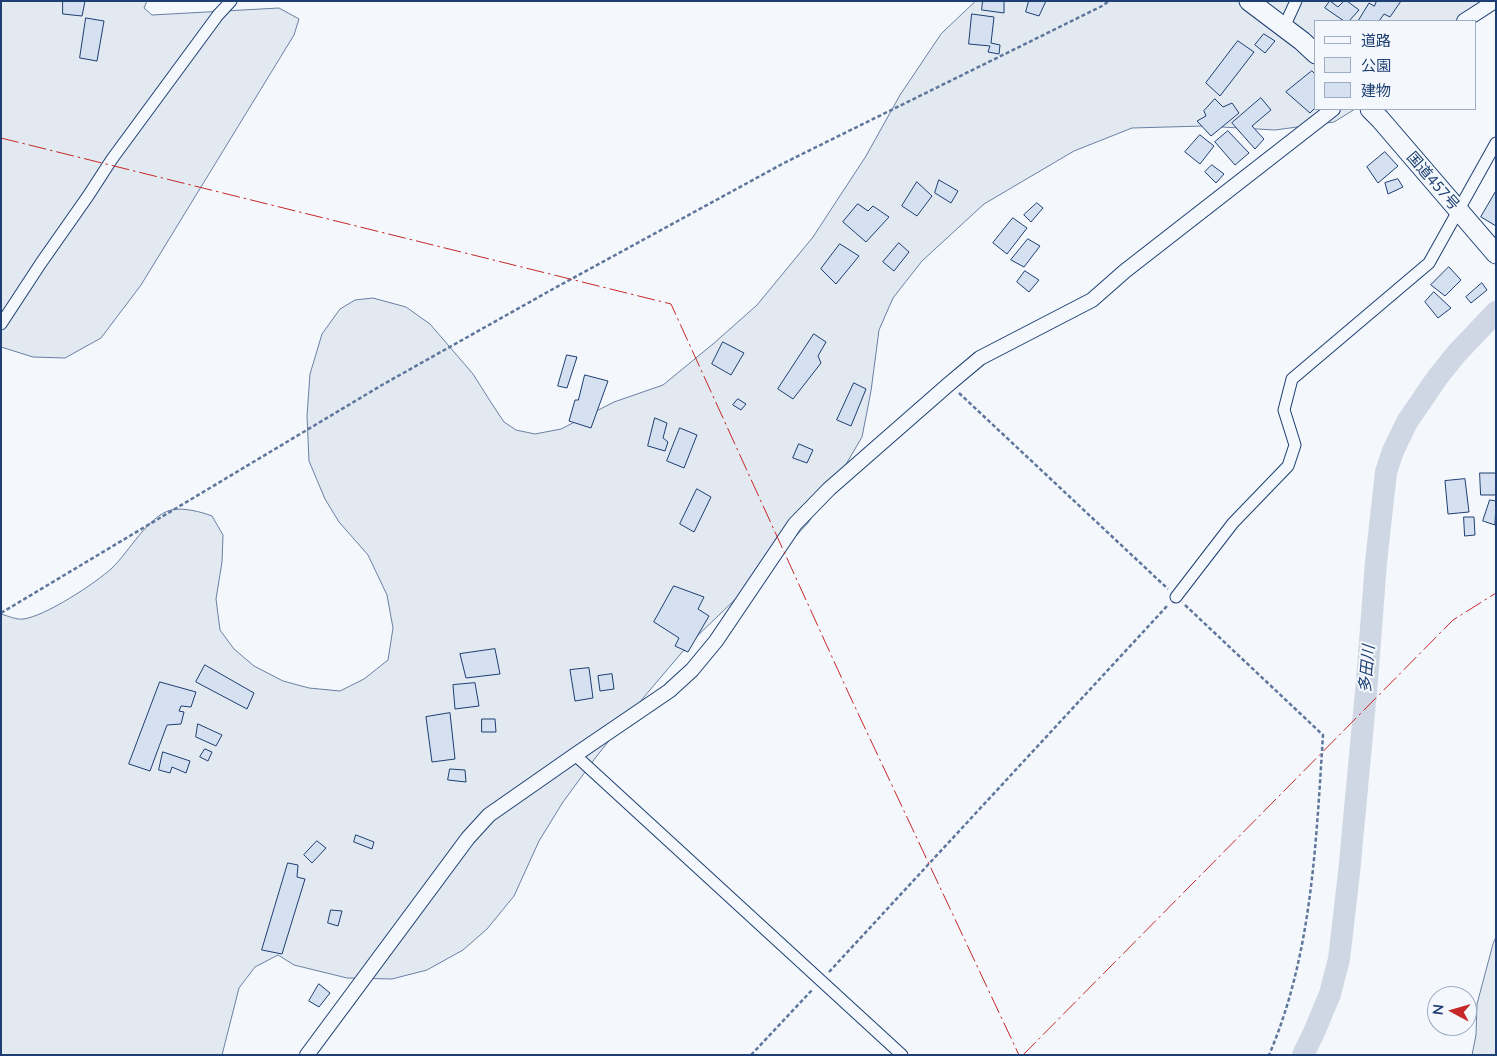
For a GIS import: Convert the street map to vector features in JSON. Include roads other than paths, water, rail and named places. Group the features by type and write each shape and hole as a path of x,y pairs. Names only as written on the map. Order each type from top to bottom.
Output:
{"highway":[{"path":"1248,1 1314,52"},
{"name":"国道457号","path":"1371,110 1496,254"}],"street":[{"path":"1,324 112,159 218,15 231,1"},
{"path":"1284,27 1296,1"},
{"path":"1466,20 1495,1"},
{"path":"308,1055 468,838 489,815 669,691 692,670 716,641 795,524 829,489 980,358 1092,300 1125,271 1333,110"},
{"path":"1176,597 1234,523 1288,466 1295,445 1284,410 1292,379 1429,263 1496,143"},
{"path":"575,755 902,1055"}],"waterway":[{"name":"多田川","path":"1303,1055 1330,994 1339,959 1349,873 1376,562 1386,472 1393,451 1407,422 1437,378 1457,353 1496,312"}]}
